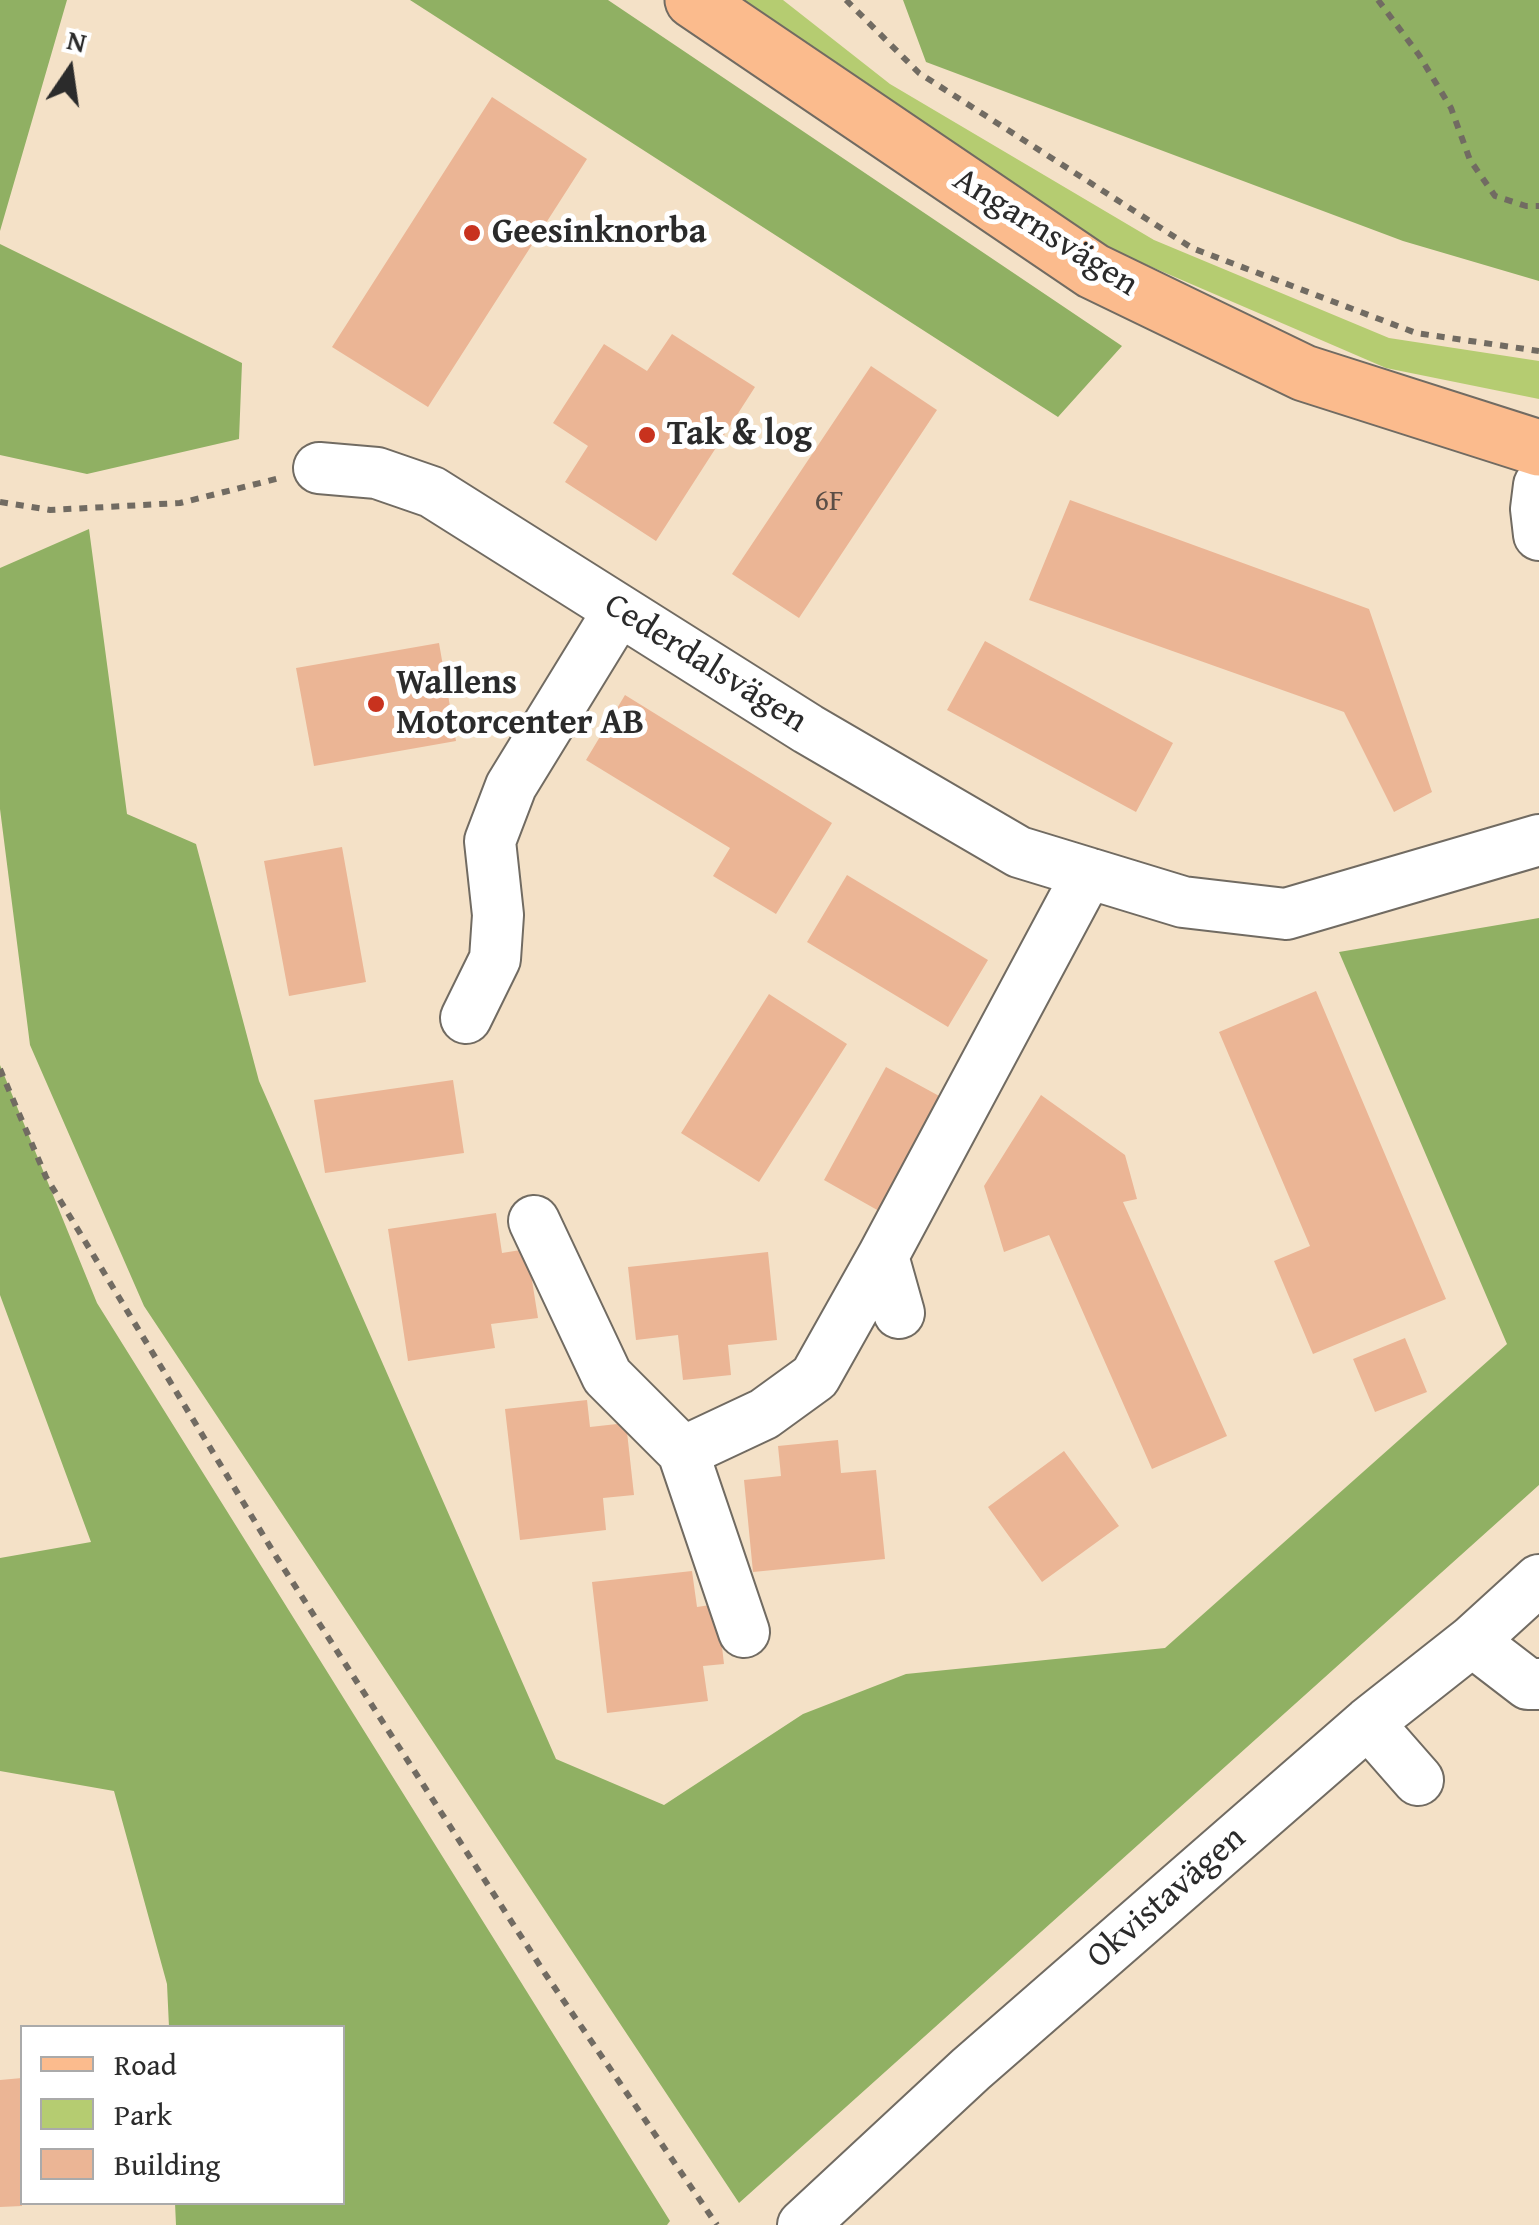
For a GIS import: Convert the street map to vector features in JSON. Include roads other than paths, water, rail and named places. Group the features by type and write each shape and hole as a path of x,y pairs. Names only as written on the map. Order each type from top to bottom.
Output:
{"main road":[{"name":"Angarnsvägen","path":"693,0 1093,271 1304,373 1539,448"}],"street":[{"name":"Cederdalsvägen","path":"319,468 377,474 432,492 808,729 1018,852 1183,902 1286,914 1539,840"},
{"path":"1539,485 1539,535"},
{"path":"466,1018 494,959 498,915 490,841 511,786 619,610"},
{"path":"683,1452 764,1414 815,1377 1088,873"},
{"path":"534,1221 607,1376 683,1452 744,1632"},
{"path":"883,1256 899,1313"},
{"name":"Okvistavägen","path":"803,2225 971,2069 1368,1723 1472,1641 1539,1580"},
{"path":"1472,1641 1528,1684 1539,1684"},
{"path":"1368,1723 1418,1780"}],"place":[{"name":"Geesinknorba","path":"472,233"},
{"name":"Tak & log","path":"647,435"},
{"name":"Wallens Motorcenter AB","path":"376,704"}]}
